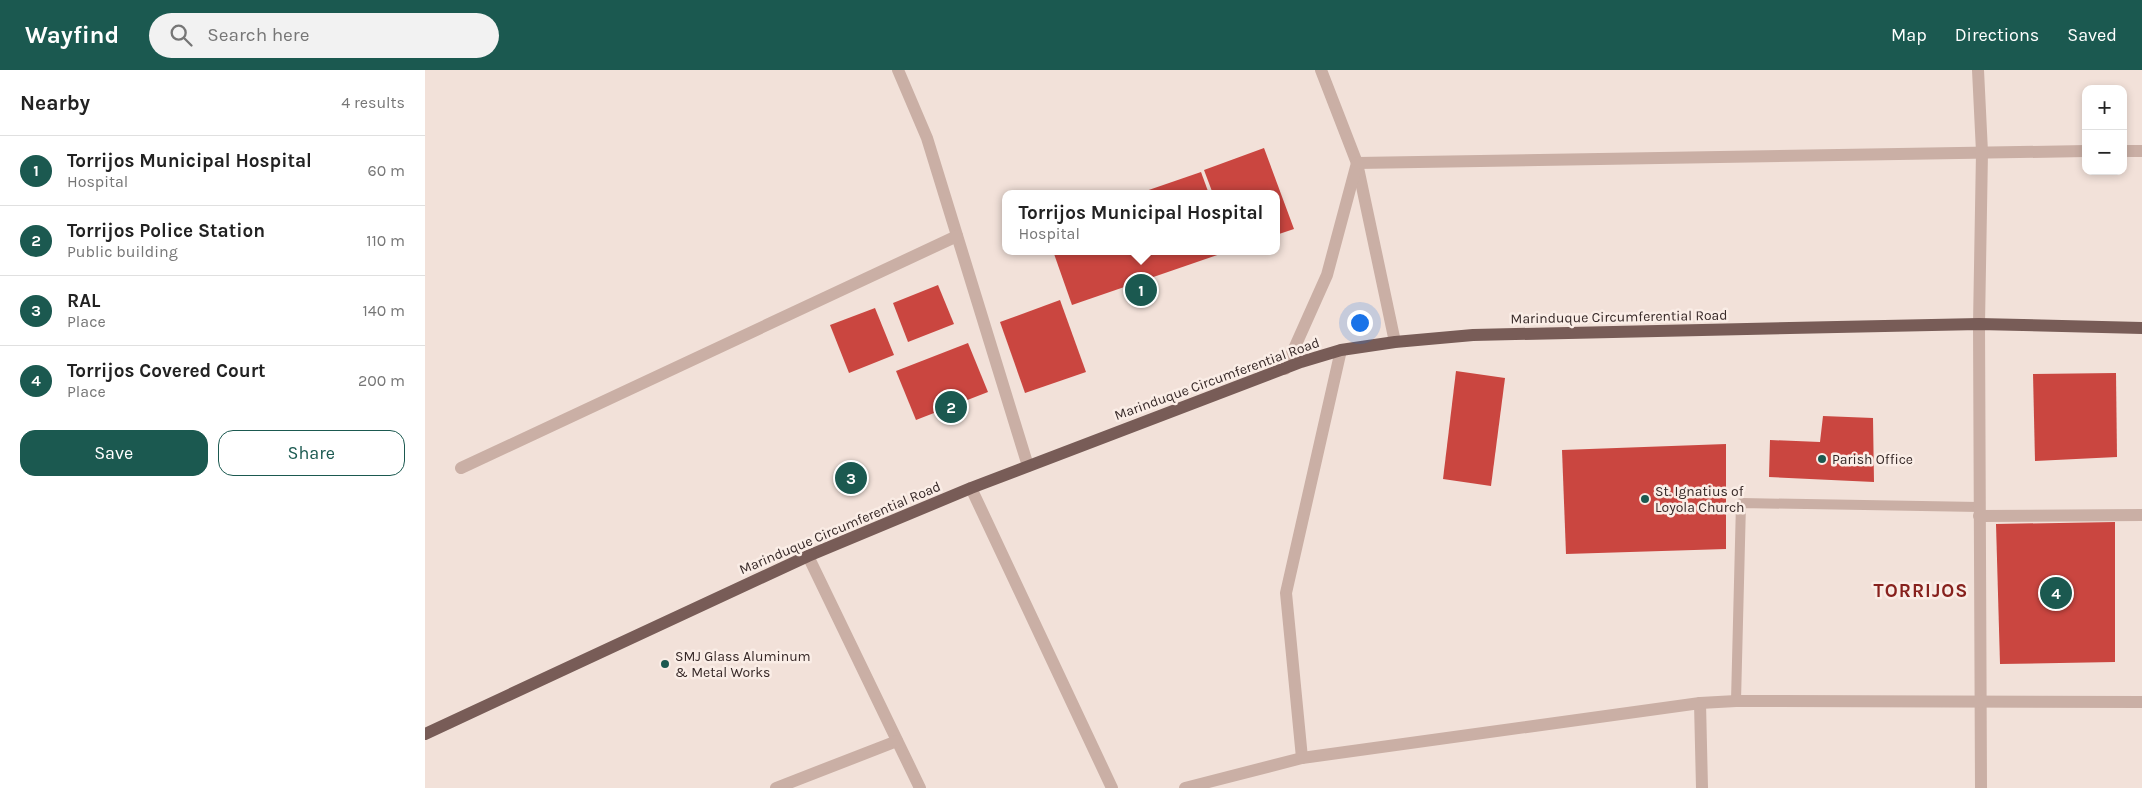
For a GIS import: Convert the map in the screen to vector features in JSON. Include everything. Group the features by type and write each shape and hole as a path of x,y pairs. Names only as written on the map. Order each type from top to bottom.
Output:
{"main road":[{"name":"Marinduque Circumferential Road","path":"425,734 808,556 971,488 1285,369 1341,350 1395,342 1473,335 1979,324 2142,328"}],"street":[{"path":"898,70 927,138 1028,466"},
{"path":"1321,70 1357,163 1395,342"},
{"path":"1978,70 1982,152 1979,324 1981,788"},
{"path":"1357,163 2082,151"},
{"path":"2127,151 2142,151"},
{"path":"1285,369 1327,275 1357,163"},
{"path":"461,468 957,236"},
{"path":"1302,758 1286,593 1341,350"},
{"path":"971,488 1113,788"},
{"path":"1979,512 2142,515"},
{"path":"808,556 920,788"},
{"path":"1185,788 1302,758 1700,703 1736,701 2142,702"},
{"path":"1700,703 1702,788"},
{"path":"776,788 897,741"}],"lane":[{"path":"1736,701 1741,503 1979,512"}],"building":[{"path":"1264,148 1280,190 1212,190 1204,170"},
{"path":"1201,172 1208,190 1149,190"},
{"path":"1280,191 1294,229 1280,234"},
{"path":"1054,255 1217,255 1072,305"},
{"path":"938,285 954,324 908,342 893,303"},
{"path":"1060,300 1086,372 1025,393 1000,322"},
{"path":"875,308 894,355 849,373 830,325"},
{"path":"968,343 988,392 916,420 896,371"},
{"path":"1456,371 1505,378 1491,486 1443,479"},
{"path":"2116,373 2117,457 2035,461 2033,374"},
{"name":"Parish Office","path":"1823,416 1873,418 1874,482 1769,477 1770,440 1820,442"},
{"name":"St. Ignatius of Loyola Church","path":"1726,444 1726,549 1566,554 1562,450"},
{"path":"853,463 862,489 846,493 843,467"},
{"path":"2115,522 2115,662 2000,664 1996,524"}],"place":[{"name":"Torrijos Municipal Hospital","path":"1141,290"},
{"name":"Torrijos Police Station","path":"951,407"},
{"name":"Parish Office","path":"1822,459"},
{"name":"RAL","path":"851,478"},
{"name":"St. Ignatius of Loyola Church","path":"1645,499"},
{"name":"Torrijos Covered Court","path":"2056,593"},
{"name":"SMJ Glass Aluminum & Metal Works","path":"665,664"}],"district":[{"name":"TORRIJOS","path":"1921,591"}]}
